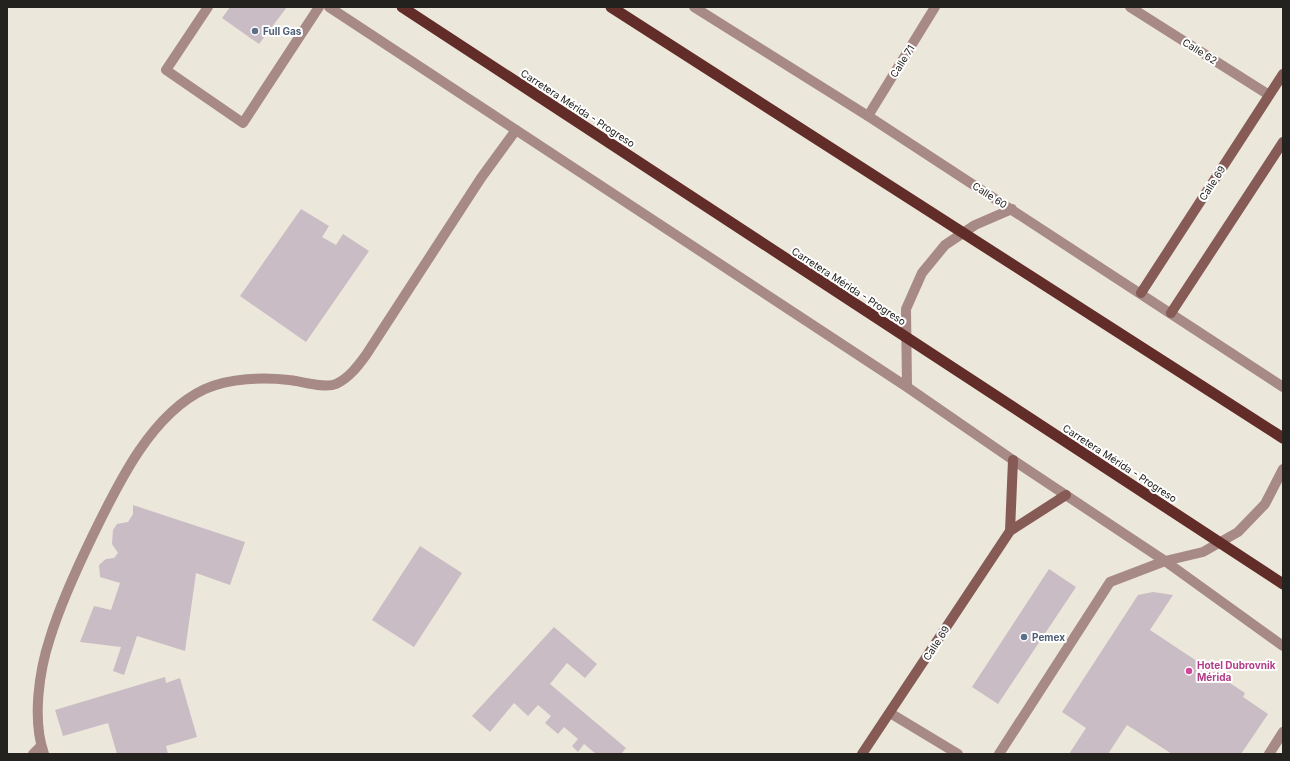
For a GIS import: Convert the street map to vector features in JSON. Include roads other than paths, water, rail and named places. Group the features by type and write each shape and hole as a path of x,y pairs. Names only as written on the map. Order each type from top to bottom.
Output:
{"highway":[{"name":"Carretera Mérida - Progreso","path":"402,7 1283,584"},
{"path":"611,7 1283,438"}],"main road":[{"name":"Calle 69","path":"1141,293 1283,74"},
{"path":"1171,313 1283,142"},
{"path":"1010,532 1013,460"},
{"name":"Calle 69","path":"862,754 1010,532 1066,495"}],"street":[{"path":"208,7 166,70 243,124 319,7"},
{"path":"329,7 907,387 1013,460 1165,561 1283,646"},
{"name":"Calle 60","path":"694,7 868,116 1283,387"},
{"name":"Calle 71","path":"868,116 935,7"},
{"name":"Calle 62","path":"1130,7 1270,95"},
{"path":"33,754 42,750 38,705 40,683 49,638 73,576 83,555 113,495 144,443 163,421 183,403 206,389 242,380 287,380 324,386 335,385 345,379 366,355 481,178 516,130"},
{"path":"907,387 906,309 922,273 945,245 975,225 1012,209"},
{"path":"999,754 1110,582 1165,561 1203,552 1238,532 1265,504 1283,469"},
{"path":"890,713 958,754"},
{"path":"1269,754 1283,732"}],"place":[{"name":"Full Gas","path":"255,31"},
{"name":"Pemex","path":"1024,637"},
{"name":"Hotel Dubrovnik Mérida","path":"1189,671"}]}
